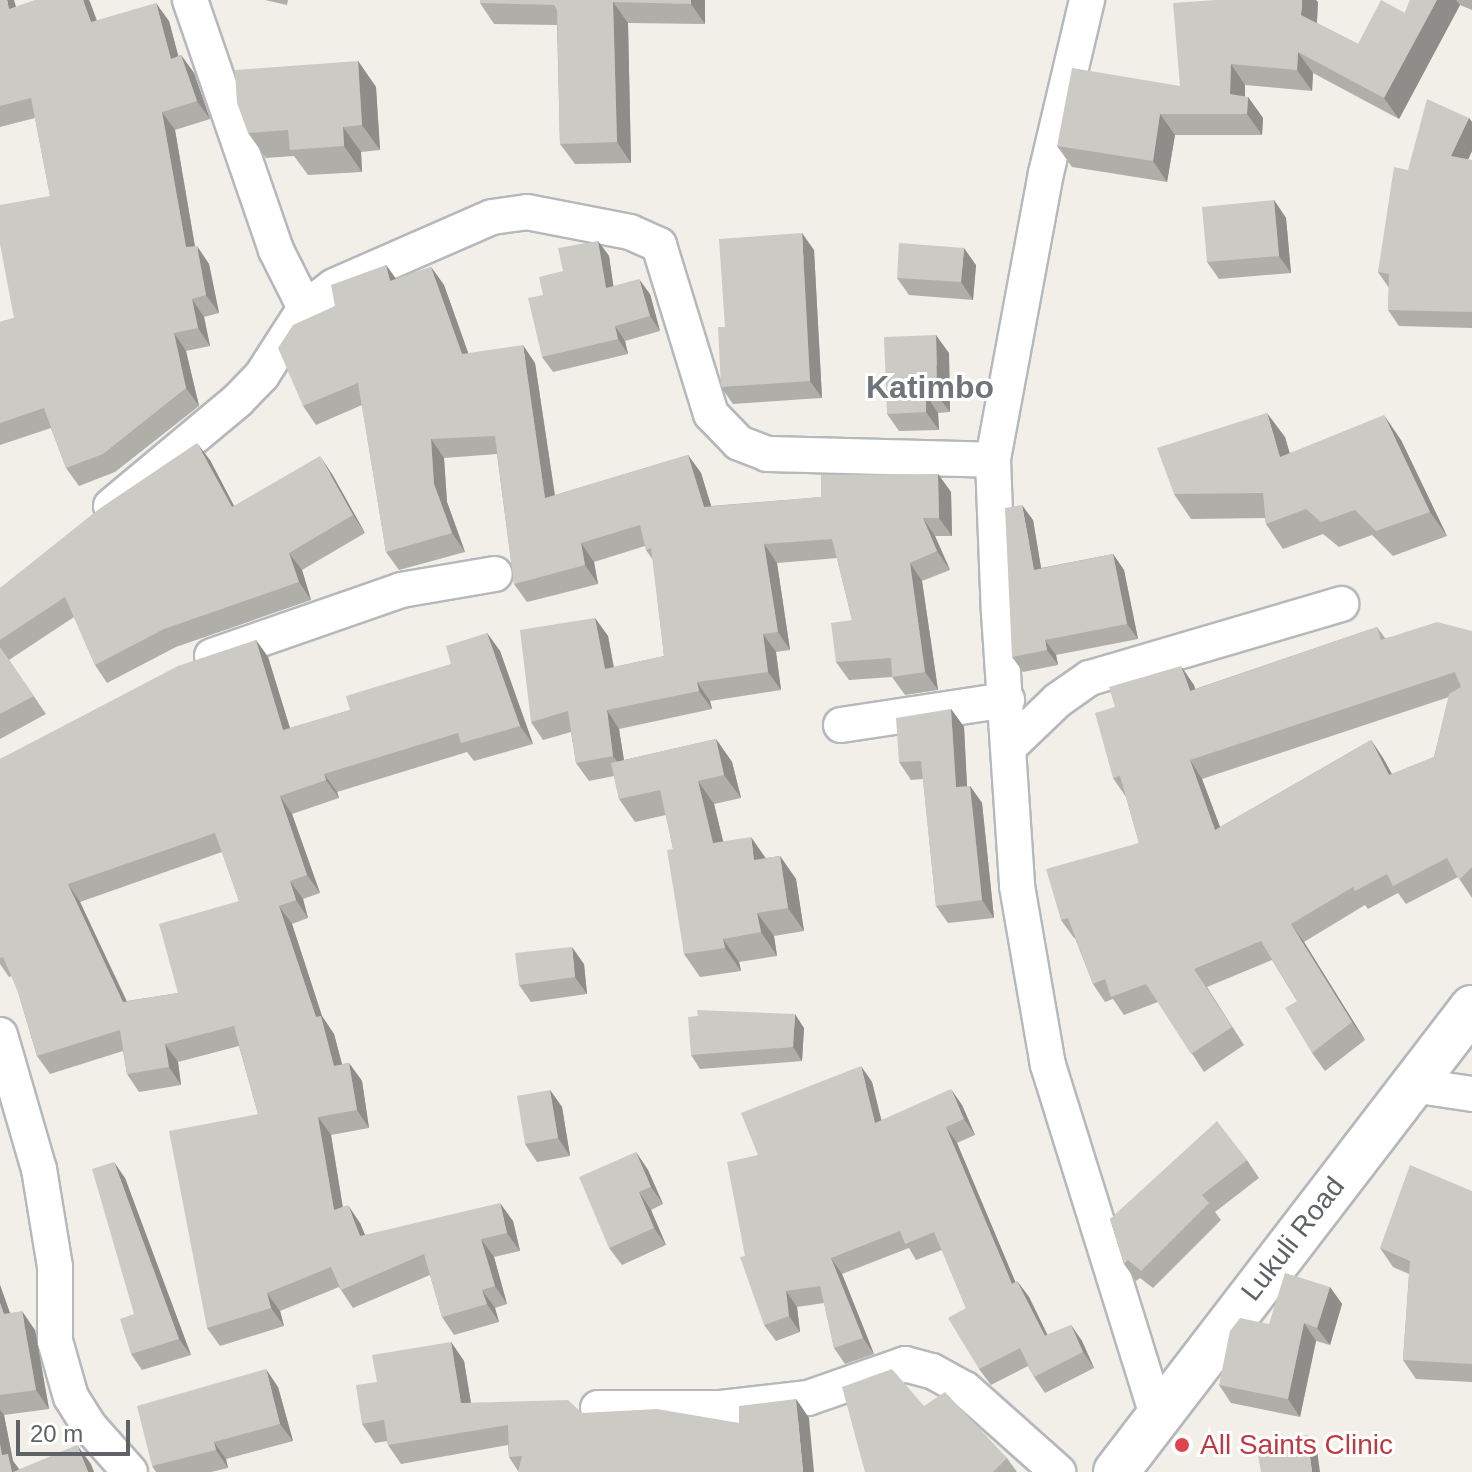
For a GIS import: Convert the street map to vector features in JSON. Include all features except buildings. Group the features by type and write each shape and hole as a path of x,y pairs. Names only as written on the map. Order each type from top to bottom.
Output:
{"street":[{"path":"190,0 276,250 305,308"},
{"path":"1087,0 1046,173 993,460 1017,886 1048,1065 1157,1415"},
{"path":"84,527 238,400 262,375 305,308 334,286 492,217 527,212 616,229 659,245 711,414 739,443 767,454 993,460"},
{"path":"183,666 401,590 495,574"},
{"path":"1011,745 1058,700 1090,678 1341,604"},
{"path":"841,725 1007,700"},
{"name":"Lukuli Road","path":"1116,1472 1472,1008"},
{"path":"0,1035 39,1169 55,1267 55,1341 71,1397 130,1472"},
{"path":"1412,1085 1472,1094"},
{"path":"598,1408 721,1408 808,1398 905,1364 932,1371 965,1389 1058,1472"}],"place":[{"name":"All Saints Clinic","path":"1182,1445"}],"district":[{"name":"Katimbo","path":"930,387"}]}
